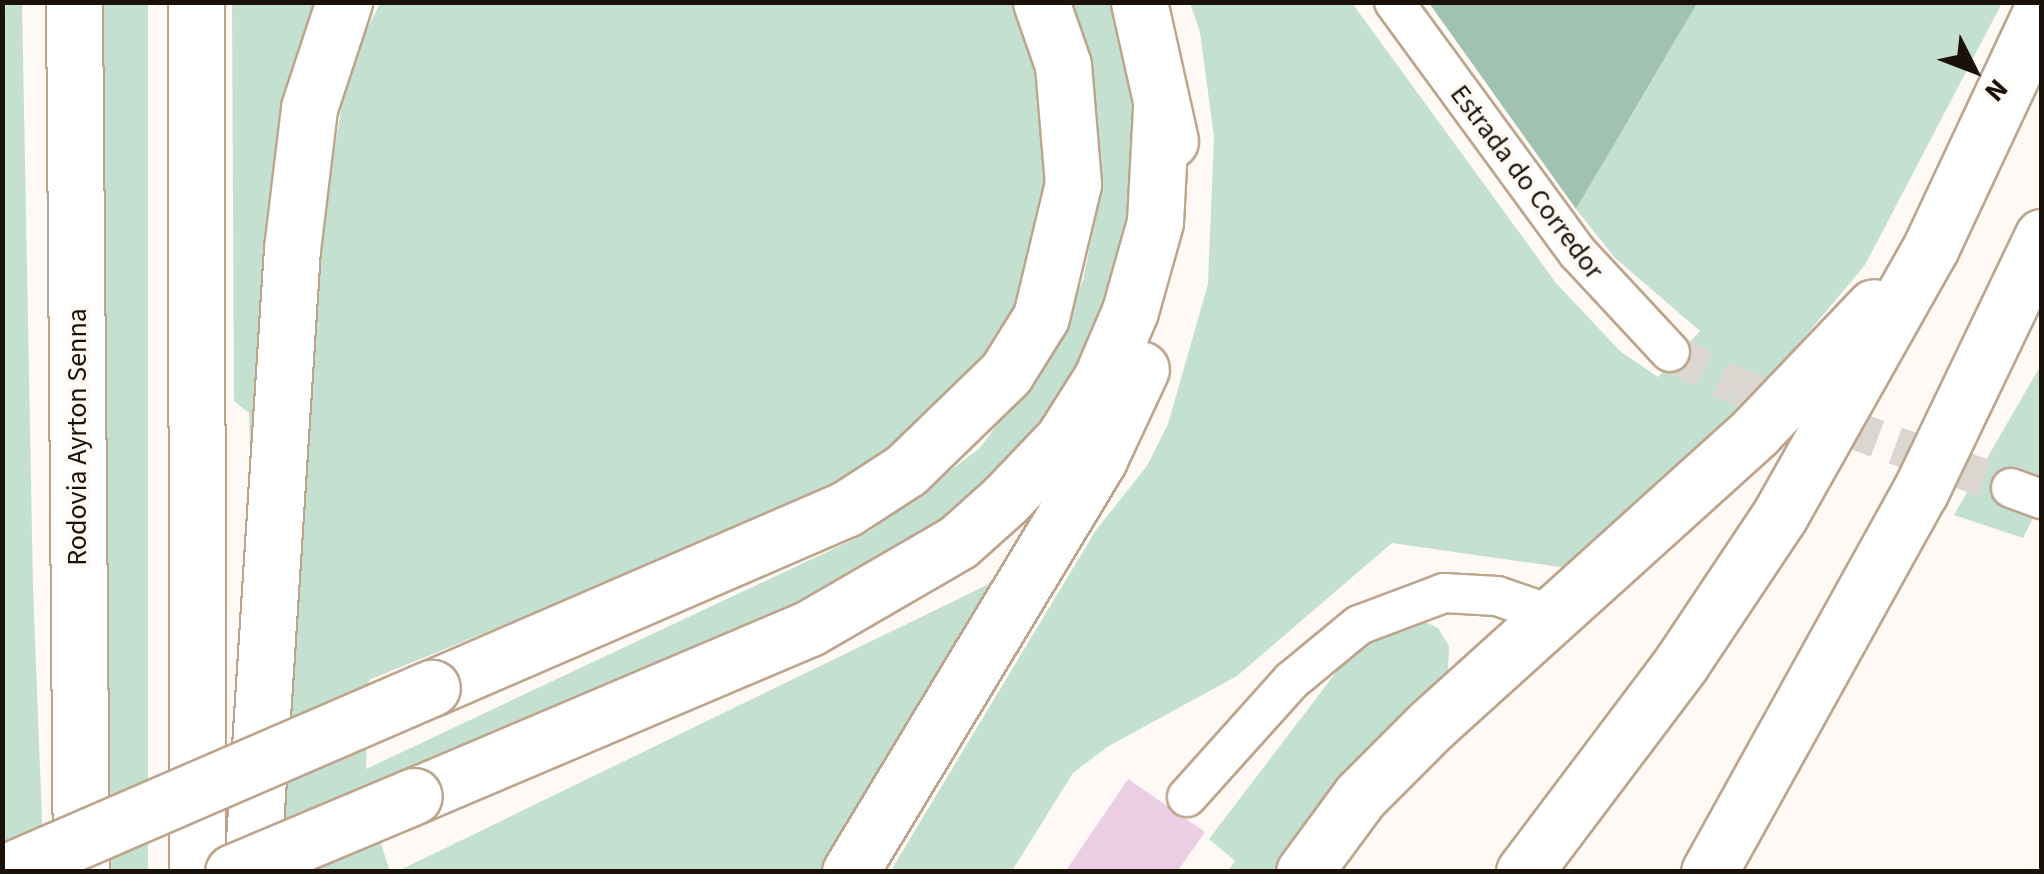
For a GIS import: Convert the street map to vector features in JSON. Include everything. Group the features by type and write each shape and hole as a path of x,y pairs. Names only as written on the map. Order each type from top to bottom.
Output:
{"highway":[{"name":"Rodovia Ayrton Senna","path":"74,2 81,872"},
{"path":"196,2 197,872"},
{"path":"252,872 294,230 310,108 344,2"},
{"path":"6,872 846,509 906,470 994,386 1042,318 1073,184 1064,64 1041,2"},
{"path":"850,872 1131,396 1179,250 1184,192 1138,2"},
{"path":"1524,872 1682,662 1780,514 1931,248 2042,10"},
{"path":"233,872 808,629 958,542 1006,500 1063,440 1102,379 1130,311 1155,222 1161,108"},
{"path":"1709,872 1920,492 2042,237"},
{"path":"1304,872 1360,796 1431,724 1556,616 1756,431 1931,248"},
{"path":"1920,492 1985,403 2042,296"}],"street":[{"name":"Estrada do Corredor","path":"1394,2 1578,253 1670,352"},
{"path":"1187,797 1290,680 1359,625 1444,593 1496,596 1556,616"}],"green space":[{"path":"22,2 33,587 44,871 3,872 2,46 6,3"},
{"path":"96,3 148,3 148,871 96,871"},
{"path":"232,3 341,3 253,545 249,413 234,401"},
{"path":"380,3 1018,3 1047,80 1045,252 993,365 893,466 369,680 366,769 869,532 980,448 1057,343 1083,280 1096,213 1097,154 1065,3 1116,3 1138,63 1132,258 1045,437 886,571 369,808 390,871 281,872 320,236 348,68"},
{"path":"1190,3 1352,3 1556,283 1620,351 1658,377 1700,331 1615,258 1576,209 1694,3 2002,3 1865,265 1711,448 1574,569 1392,543 1237,676 1107,747 1073,773 1012,871 890,872 1096,530 1147,466 1168,424 1208,284 1214,137 1200,32"},
{"path":"1429,3 1697,3 1576,209"},
{"path":"2041,365 2041,502 2023,538 1954,515"},
{"path":"1018,570 834,871 398,871"},
{"path":"1419,619 1438,628 1449,646 1448,673 1343,776 1274,871 1228,871 1235,861 1209,839 1347,658 1388,625"}],"building":[{"path":"1128,779 1205,832 1177,872 1065,872"}],"tunnel":[{"path":"1670,352 1735,386 2011,488"}]}
